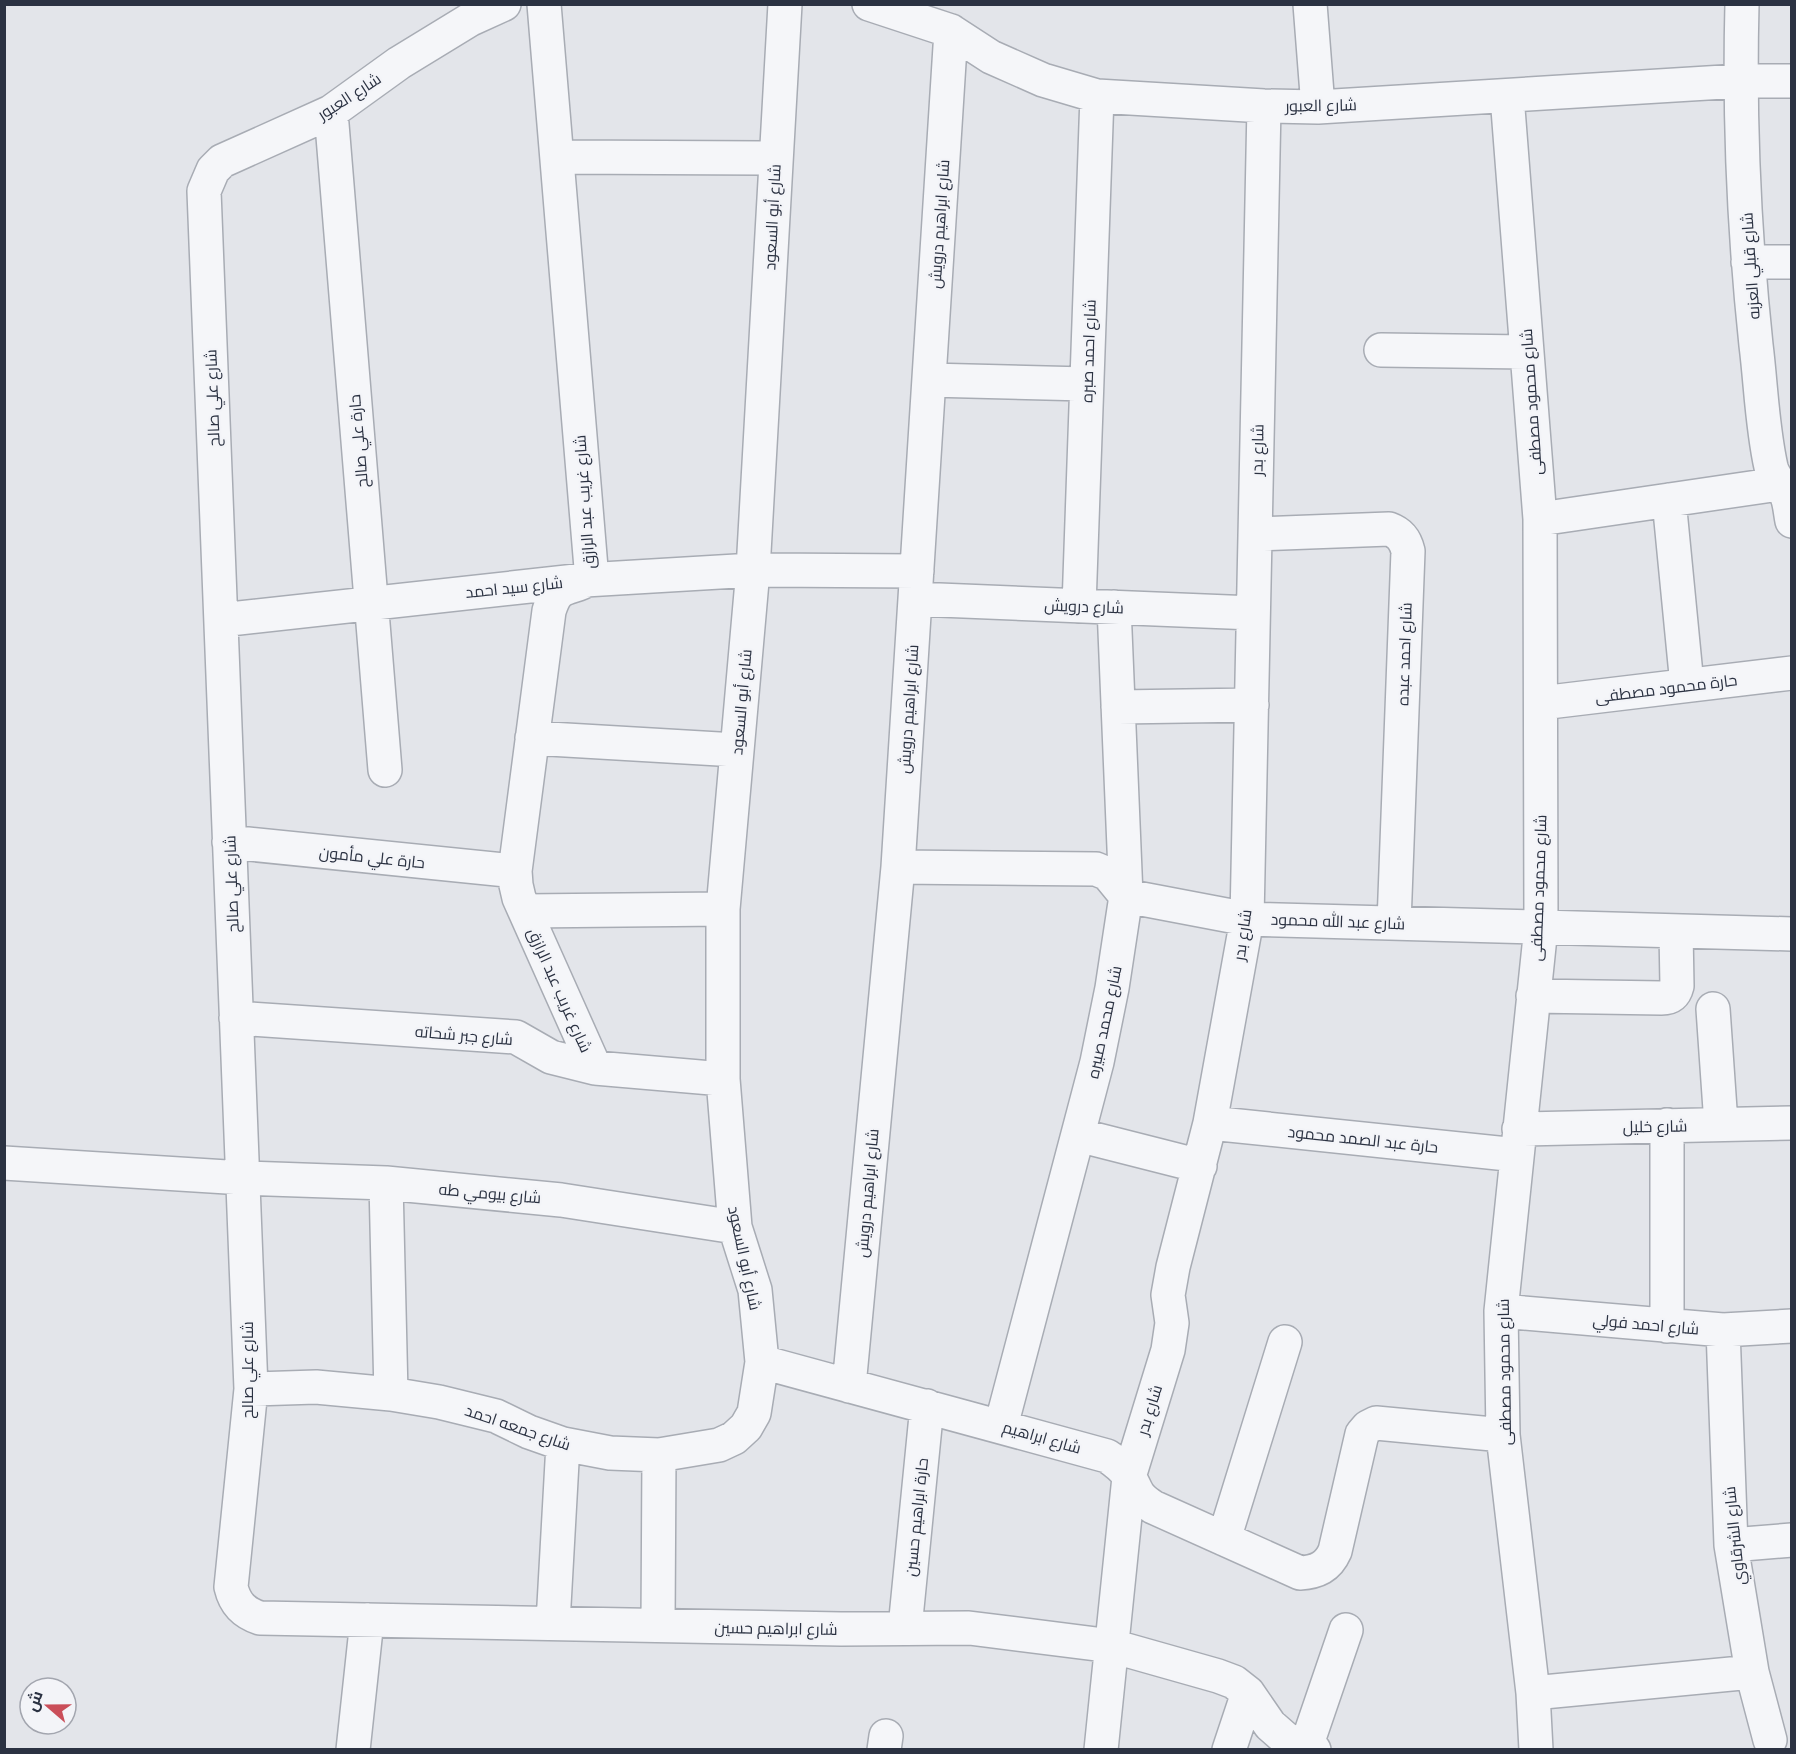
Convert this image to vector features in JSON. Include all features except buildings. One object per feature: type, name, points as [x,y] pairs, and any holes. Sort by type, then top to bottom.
[{"type":"street","name":"شارع العبور","points":[[204,191],[213,170],[222,161],[331,112],[399,63],[471,19],[504,4]]},
{"type":"street","name":"شارع غريب عبد الرازق","points":[[544,4],[591,568],[588,578],[581,584],[559,592],[549,611],[515,871],[519,898],[595,1068]]},
{"type":"street","name":"شارع أبو السعود","points":[[757,1397],[762,1362],[755,1290],[735,1227],[723,1080],[723,909],[753,570],[785,4]]},
{"type":"street","name":"شارع العبور","points":[[869,4],[951,31],[991,57],[1043,80],[1096,96],[1318,107],[1740,81],[1791,81]]},
{"type":"street","points":[[1310,4],[1318,107]]},
{"type":"street","name":"شارع قبلي العزبه","points":[[1742,4],[1740,81],[1748,262],[1778,416],[1771,468],[1786,497]]},
{"type":"street","name":"شارع ابراهيم درويش","points":[[849,1386],[898,867],[951,31]]},
{"type":"street","name":"شارع احمد صبره","points":[[1079,606],[1096,96]]},
{"type":"street","name":"شارع محمود مصطفى","points":[[1507,96],[1540,519],[1541,927],[1501,1311],[1503,1435],[1533,1693],[1536,1749]]},
{"type":"street","name":"شارع بدر","points":[[1101,1749],[1129,1477],[1168,1350],[1172,1323],[1168,1295],[1210,1123],[1246,919],[1264,106]]},
{"type":"street","name":"حارة علي صالح","points":[[331,112],[385,770]]},
{"type":"street","points":[[557,157],[776,158]]},
{"type":"street","name":"شارع علي صالح","points":[[204,191],[251,1389],[232,1576]]},
{"type":"street","points":[[1748,262],[1791,262]]},
{"type":"street","points":[[1381,350],[1527,352]]},
{"type":"street","points":[[929,380],[1086,384]]},
{"type":"street","points":[[1540,519],[1669,500],[1786,497]]},
{"type":"street","points":[[1669,500],[1687,685]]},
{"type":"street","name":"شارع احمد عبده","points":[[1255,534],[1389,529],[1396,532],[1406,543],[1408,551],[1394,923]]},
{"type":"street","name":"شارع سيد احمد","points":[[221,620],[585,580],[753,570],[916,585]]},
{"type":"street","name":"شارع درويش","points":[[916,585],[1079,606],[1253,613]]},
{"type":"street","name":"شارع محمد صبيره","points":[[1001,1426],[1097,1062],[1113,988],[1126,896],[1114,607]]},
{"type":"street","name":"حارة محمود مصطفى","points":[[1541,703],[1791,673]]},
{"type":"street","points":[[1118,707],[1251,705]]},
{"type":"street","points":[[532,738],[736,750]]},
{"type":"street","name":"حارة علي مأمون","points":[[229,843],[515,871]]},
{"type":"street","points":[[898,867],[1096,869],[1108,874],[1126,896]]},
{"type":"street","name":"شارع عبد الله محمود","points":[[1126,896],[1246,919],[1791,934]]},
{"type":"street","points":[[525,911],[723,909]]},
{"type":"street","points":[[1533,996],[1671,997],[1677,986],[1676,931]]},
{"type":"street","points":[[1713,1009],[1721,1124]]},
{"type":"street","name":"شارع جبر شحاته","points":[[236,1018],[516,1037],[551,1057],[595,1068],[723,1080]]},
{"type":"street","name":"شارع خليل","points":[[1518,1142],[1667,1125],[1791,1122]]},
{"type":"street","name":"حارة عبد الصمد محمود","points":[[1210,1123],[1518,1142]]},
{"type":"street","points":[[1667,1125],[1667,1326]]},
{"type":"street","points":[[1078,1135],[1200,1166]]},
{"type":"street","name":"شارع بيومي طه","points":[[4,1163],[243,1178],[386,1183],[561,1200],[735,1227]]},
{"type":"street","points":[[386,1183],[391,1394]]},
{"type":"street","name":"شارع احمد فولي","points":[[1501,1311],[1723,1330],[1791,1326]]},
{"type":"street","name":"شارع الشرقاوي","points":[[1723,1330],[1731,1545],[1752,1672],[1780,1734]]},
{"type":"street","points":[[1224,1539],[1285,1342]]},
{"type":"street","name":"شارع ابراهيم","points":[[762,1362],[1107,1456],[1119,1465],[1142,1499],[1153,1507],[1300,1573],[1309,1573],[1326,1566],[1335,1551],[1362,1434],[1368,1427],[1376,1423],[1503,1435]]},
{"type":"street","name":"شارع جمعه احمد","points":[[251,1389],[316,1387],[391,1394],[439,1402],[496,1416],[529,1432],[563,1444],[610,1453],[659,1455],[719,1445],[734,1438],[746,1427],[754,1413],[757,1397]]},
{"type":"street","name":"حارة ابراهيم حسين","points":[[905,1628],[927,1406]]},
{"type":"street","points":[[553,1623],[563,1444]]},
{"type":"street","points":[[658,1625],[659,1455]]},
{"type":"street","points":[[1731,1545],[1791,1540]]},
{"type":"street","name":"شارع ابراهيم حسين","points":[[232,1576],[231,1587],[234,1599],[250,1615],[260,1618],[841,1629],[969,1628],[1112,1646],[1234,1682],[1248,1693],[1270,1725],[1286,1739],[1310,1748]]},
{"type":"street","points":[[353,1749],[367,1620]]},
{"type":"street","points":[[1310,1748],[1346,1630]]},
{"type":"street","points":[[1533,1693],[1752,1672]]},
{"type":"street","points":[[1229,1749],[1248,1693]]}]
